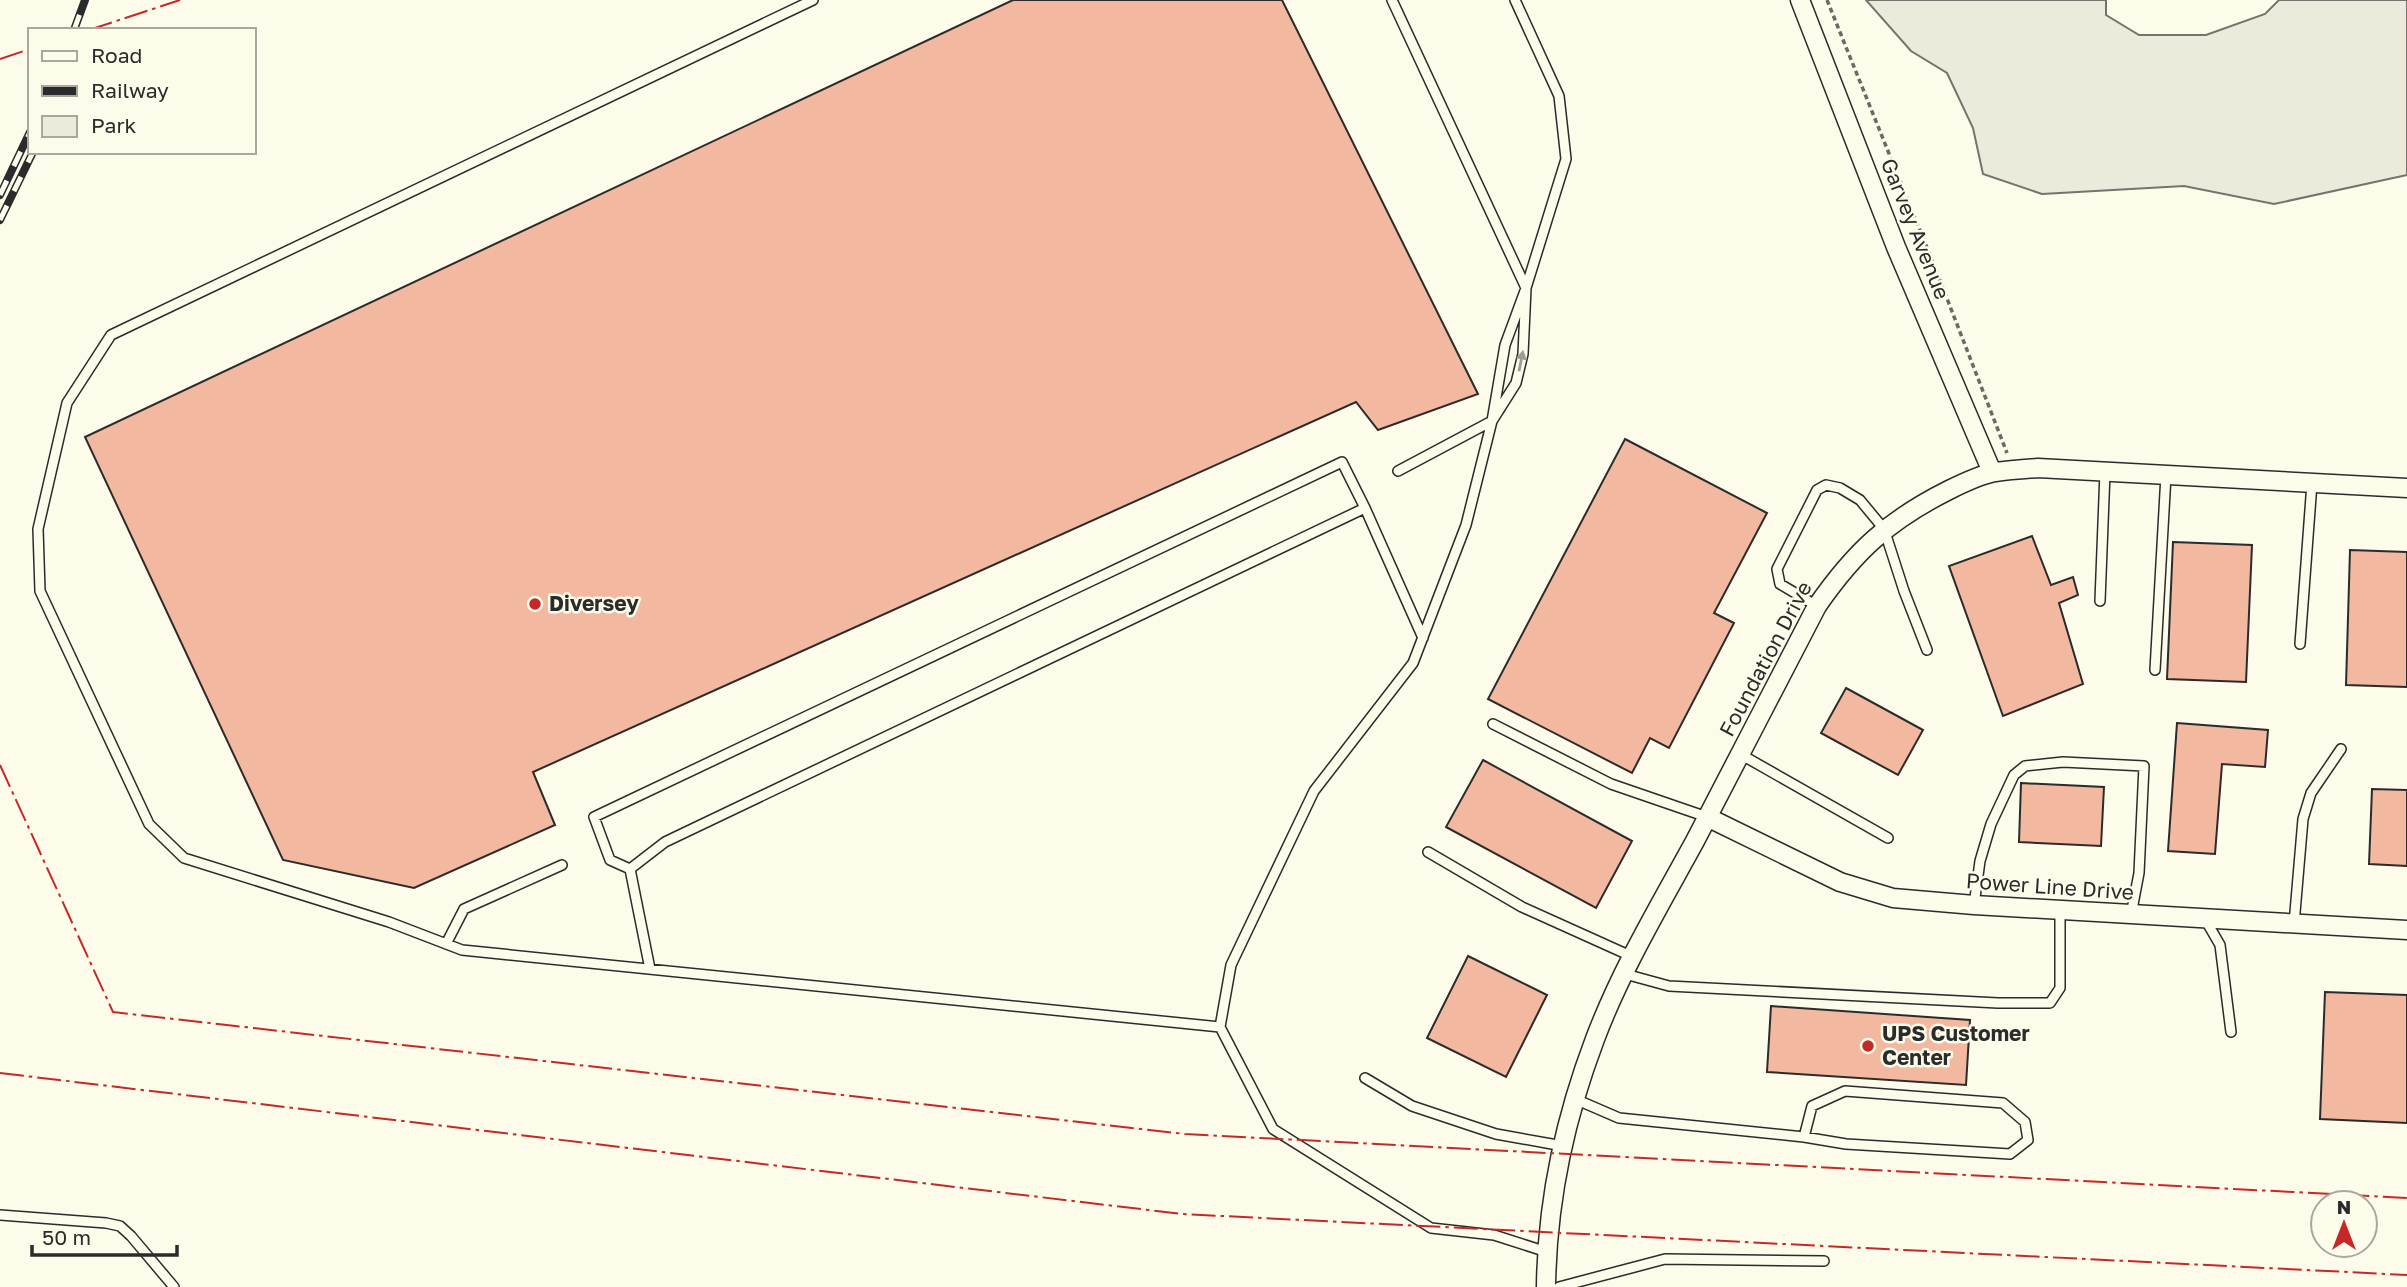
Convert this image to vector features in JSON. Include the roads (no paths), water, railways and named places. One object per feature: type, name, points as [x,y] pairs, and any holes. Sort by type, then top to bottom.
[{"type":"street","name":"Garvey Avenue","points":[[1800,0],[1896,247],[1993,472]]},
{"type":"street","name":"Foundation Drive","points":[[1546,1287],[1546,1252],[1563,1146],[1595,1037],[1629,965],[1817,606],[1837,577],[1874,536],[1917,506],[1959,485],[1993,472],[2014,470],[2038,468],[2407,488]]},
{"type":"street","name":"Power Line Drive","points":[[1707,817],[1840,882],[1893,898],[2131,915],[2407,930]]},
{"type":"lane","points":[[813,0],[111,335],[67,403],[38,529],[40,591],[149,824],[184,858],[389,922],[462,950],[1220,1027]]},
{"type":"lane","points":[[1392,0],[1526,288],[1523,354],[1516,383],[1492,421],[1398,471]]},
{"type":"lane","points":[[1515,0],[1559,96],[1566,159],[1526,288],[1504,345],[1492,421],[1466,525],[1413,663],[1314,791],[1231,964],[1220,1027],[1273,1129],[1431,1228],[1494,1235],[1546,1252]]},
{"type":"lane","points":[[631,869],[610,860],[593,817],[1342,462],[1423,638]]},
{"type":"lane","points":[[2100,601],[2105,472]]},
{"type":"lane","points":[[2155,670],[2166,475]]},
{"type":"lane","points":[[2300,643],[2312,483]]},
{"type":"lane","points":[[1817,606],[1780,584],[1777,569],[1817,490],[1826,485],[1840,488],[1860,500],[1884,529],[1903,591],[1927,650]]},
{"type":"lane","points":[[631,869],[665,842],[1365,508]]},
{"type":"lane","points":[[1493,724],[1611,784],[1707,817]]},
{"type":"lane","points":[[2294,924],[2303,819],[2311,793],[2341,750]]},
{"type":"lane","points":[[1740,754],[1888,838]]},
{"type":"lane","points":[[1974,905],[1980,861],[1991,824],[2014,775],[2025,766],[2063,762],[2144,766],[2139,873],[2131,915]]},
{"type":"lane","points":[[1428,852],[1522,907],[1669,986],[1998,1003],[2050,1003],[2060,988],[2061,980],[2060,910]]},
{"type":"lane","points":[[446,944],[464,909],[562,865]]},
{"type":"lane","points":[[631,869],[650,969]]},
{"type":"lane","points":[[2205,919],[2220,945],[2231,1032]]},
{"type":"lane","points":[[1365,1078],[1412,1106],[1496,1134],[1563,1146]]},
{"type":"lane","points":[[1575,1099],[1619,1118],[1804,1137],[1846,1144],[2010,1154],[2028,1140],[2025,1122],[2003,1103],[1845,1091],[1812,1106],[1804,1137]]},
{"type":"lane","points":[[0,1215],[120,1226],[174,1287]]},
{"type":"lane","points":[[1559,1287],[1665,1259],[1824,1261]]},
{"type":"railway","points":[[75,28],[85,0]]},
{"type":"railway","points":[[0,195],[28,136]]},
{"type":"railway","points":[[0,220],[32,154]]},
{"type":"place","name":"Diversey","points":[[535,604]]},
{"type":"place","name":"UPS Customer Center","points":[[1868,1046]]}]
